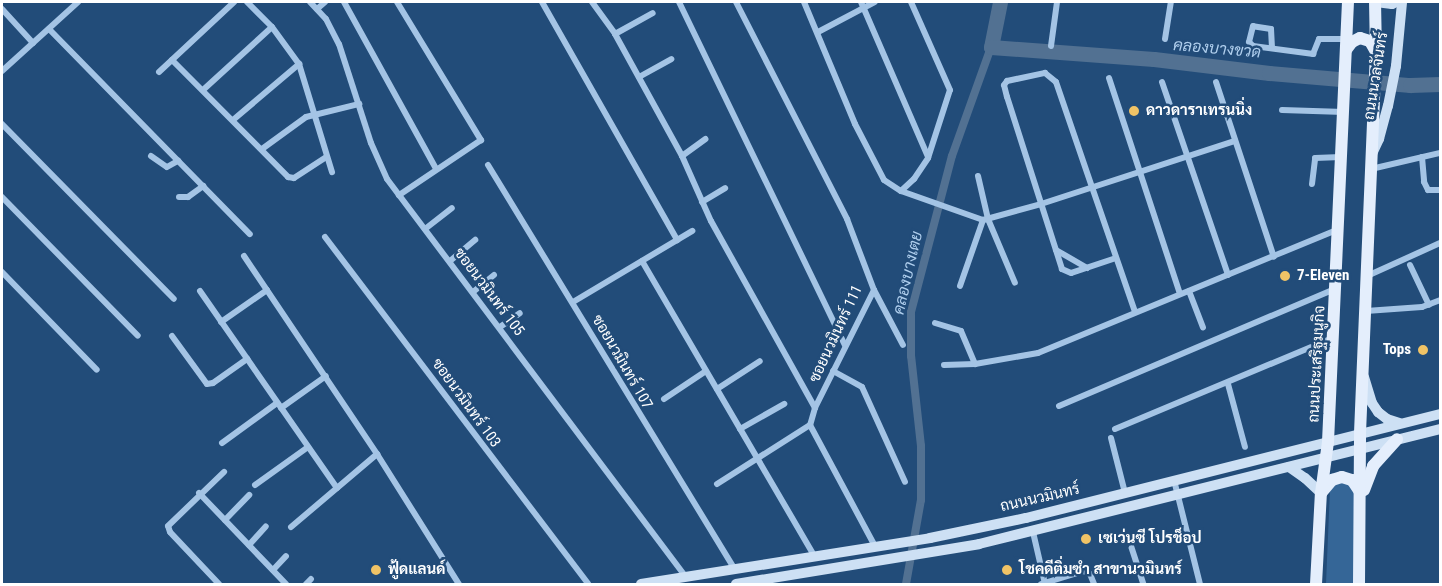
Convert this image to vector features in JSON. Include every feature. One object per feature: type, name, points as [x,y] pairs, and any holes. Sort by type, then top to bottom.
[{"type":"main road","name":"ถนนประเสริฐมนูกิจ","points":[[1316,585],[1321,493],[1328,442],[1348,2]]},
{"type":"main road","points":[[1359,585],[1360,433],[1376,53],[1376,2],[1392,4],[1396,2]]},
{"type":"main road","name":"ถนนนวลจันทร์","points":[[1372,154],[1382,131],[1396,66],[1402,2]]},
{"type":"main road","points":[[1346,60],[1348,45],[1360,38],[1373,44],[1376,53]]},
{"type":"main road","points":[[1364,374],[1372,402],[1378,412],[1387,420],[1402,424]]},
{"type":"main road","name":"ถนนนวมินทร์","points":[[641,585],[930,538],[1026,518],[1440,414]]},
{"type":"main road","name":"ถนนนวมินทร์","points":[[737,584],[928,554],[1033,532],[1360,447],[1440,429]]},
{"type":"main road","points":[[1361,499],[1374,466],[1397,439]]},
{"type":"main road","points":[[1289,467],[1321,493],[1332,480],[1342,477],[1352,480],[1359,488],[1361,499]]},
{"type":"street","points":[[2,71],[78,2]]},
{"type":"street","points":[[159,72],[234,2]]},
{"type":"street","points":[[247,2],[272,27],[298,63],[332,172]]},
{"type":"street","name":"ซอยนวมินทร์ 105","points":[[310,2],[339,44],[381,169],[687,577]]},
{"type":"street","points":[[317,9],[325,2]]},
{"type":"street","points":[[344,2],[436,169]]},
{"type":"street","points":[[397,2],[480,138],[476,145],[399,195]]},
{"type":"street","points":[[542,2],[677,240]]},
{"type":"street","points":[[592,2],[615,34],[639,77],[682,156],[702,202],[814,408]]},
{"type":"street","points":[[679,2],[845,345]]},
{"type":"street","name":"ซอยนวมินทร์ 111","points":[[736,2],[847,219],[874,290],[814,408],[810,425]]},
{"type":"street","points":[[804,2],[855,124],[884,180],[895,189],[969,216],[985,220],[1142,173],[1186,155],[1235,141]]},
{"type":"street","points":[[818,32],[862,4],[875,2]]},
{"type":"street","points":[[901,191],[914,180],[928,158],[950,90],[911,2]]},
{"type":"street","points":[[1051,46],[1057,2]]},
{"type":"street","points":[[1166,39],[1170,2]]},
{"type":"street","points":[[862,4],[928,158]]},
{"type":"street","points":[[2,9],[33,43]]},
{"type":"street","points":[[615,34],[653,12]]},
{"type":"street","points":[[1272,48],[1271,29],[1253,26],[1250,44],[1272,48],[1313,54],[1319,39],[1347,39]]},
{"type":"street","points":[[203,90],[272,27]]},
{"type":"street","points":[[49,29],[250,234]]},
{"type":"street","points":[[639,77],[671,59]]},
{"type":"street","points":[[172,60],[291,179],[326,157]]},
{"type":"street","points":[[232,120],[298,63]]},
{"type":"street","points":[[1116,258],[1087,268],[1066,272],[1062,269],[1005,91],[1004,85],[1014,78],[1045,73],[1054,77],[1135,312]]},
{"type":"street","points":[[1109,78],[1180,294]]},
{"type":"street","points":[[1162,82],[1228,275]]},
{"type":"street","points":[[1216,82],[1274,257]]},
{"type":"street","points":[[262,149],[313,114],[359,104]]},
{"type":"street","points":[[1282,110],[1345,107]]},
{"type":"street","points":[[2,124],[174,299]]},
{"type":"street","points":[[682,156],[705,139]]},
{"type":"street","points":[[1371,169],[1440,153]]},
{"type":"street","points":[[151,156],[167,167],[178,161]]},
{"type":"street","points":[[1312,184],[1315,158],[1342,157]]},
{"type":"street","points":[[1422,157],[1424,182],[1428,190],[1440,190]]},
{"type":"street","name":"ซอยนวมินทร์ 107","points":[[488,165],[573,302],[634,408],[736,570]]},
{"type":"street","points":[[978,176],[985,220],[1015,283]]},
{"type":"street","points":[[179,197],[188,197],[203,186]]},
{"type":"street","points":[[702,202],[725,188]]},
{"type":"street","points":[[2,197],[138,336]]},
{"type":"street","points":[[425,229],[452,208]]},
{"type":"street","points":[[960,286],[985,220]]},
{"type":"street","points":[[944,364],[975,364],[1038,353],[1338,230]]},
{"type":"street","points":[[573,302],[692,231]]},
{"type":"street","name":"ซอยนวมินทร์ 103","points":[[325,237],[588,585]]},
{"type":"street","points":[[450,261],[475,240]]},
{"type":"street","points":[[1367,276],[1440,243]]},
{"type":"street","points":[[1056,250],[1087,268]]},
{"type":"street","points":[[244,256],[377,454],[459,585]]},
{"type":"street","points":[[642,261],[814,557]]},
{"type":"street","points":[[1410,265],[1429,305]]},
{"type":"street","points":[[2,272],[97,370]]},
{"type":"street","points":[[473,292],[494,275]]},
{"type":"street","points":[[1059,406],[1335,289]]},
{"type":"street","points":[[221,322],[267,290]]},
{"type":"street","points":[[874,290],[903,345]]},
{"type":"street","points":[[200,291],[337,489]]},
{"type":"street","points":[[1189,291],[1203,327]]},
{"type":"street","points":[[1366,311],[1429,305],[1440,300]]},
{"type":"street","points":[[500,327],[520,313]]},
{"type":"street","points":[[935,323],[961,331],[975,364]]},
{"type":"street","points":[[172,336],[207,384],[213,384],[247,359]]},
{"type":"street","points":[[1115,429],[1228,384],[1333,338]]},
{"type":"street","points":[[717,389],[760,361]]},
{"type":"street","points":[[664,399],[706,371]]},
{"type":"street","points":[[833,371],[862,387],[905,482]]},
{"type":"street","points":[[222,443],[326,376]]},
{"type":"street","points":[[1228,384],[1245,447]]},
{"type":"street","points":[[740,429],[784,404]]},
{"type":"street","points":[[717,484],[810,425],[875,546]]},
{"type":"street","points":[[1111,438],[1125,493]]},
{"type":"street","points":[[255,485],[308,447]]},
{"type":"street","points":[[291,527],[377,454]]},
{"type":"street","points":[[219,585],[170,532],[168,526],[173,518],[224,472]]},
{"type":"street","points":[[1174,480],[1200,585]]},
{"type":"street","points":[[199,494],[286,585]]},
{"type":"street","points":[[225,520],[249,495]]},
{"type":"street","points":[[249,545],[266,526]]},
{"type":"street","points":[[1033,532],[1043,584],[1084,571],[1090,574],[1094,585]]},
{"type":"street","points":[[1131,546],[1143,585]]},
{"type":"street","points":[[273,570],[286,556]]},
{"type":"shaded area","points":[[1348,481],[1357,490],[1355,584],[1326,584],[1330,489],[1335,483]]},
{"type":"waterway","name":"คลองบางขวด","points":[[1000,2],[991,47],[1154,59],[1269,73],[1410,85],[1440,84]]},
{"type":"waterway","name":"คลองบางเตย","points":[[906,584],[921,500],[921,446],[911,356],[911,312],[952,156],[991,47]]},
{"type":"place","name":"ดาวดาราเทรนนิ่ง","points":[[1134,111]]},
{"type":"place","name":"7-Eleven","points":[[1285,276]]},
{"type":"place","name":"Tops","points":[[1423,350]]},
{"type":"place","name":"เซเว่นซี โปรช็อป","points":[[1086,539]]},
{"type":"place","name":"ฟู้ดแลนด์","points":[[376,570]]},
{"type":"place","name":"โชคดีติ่มซำ สาขานวมินทร์","points":[[1007,570]]}]
